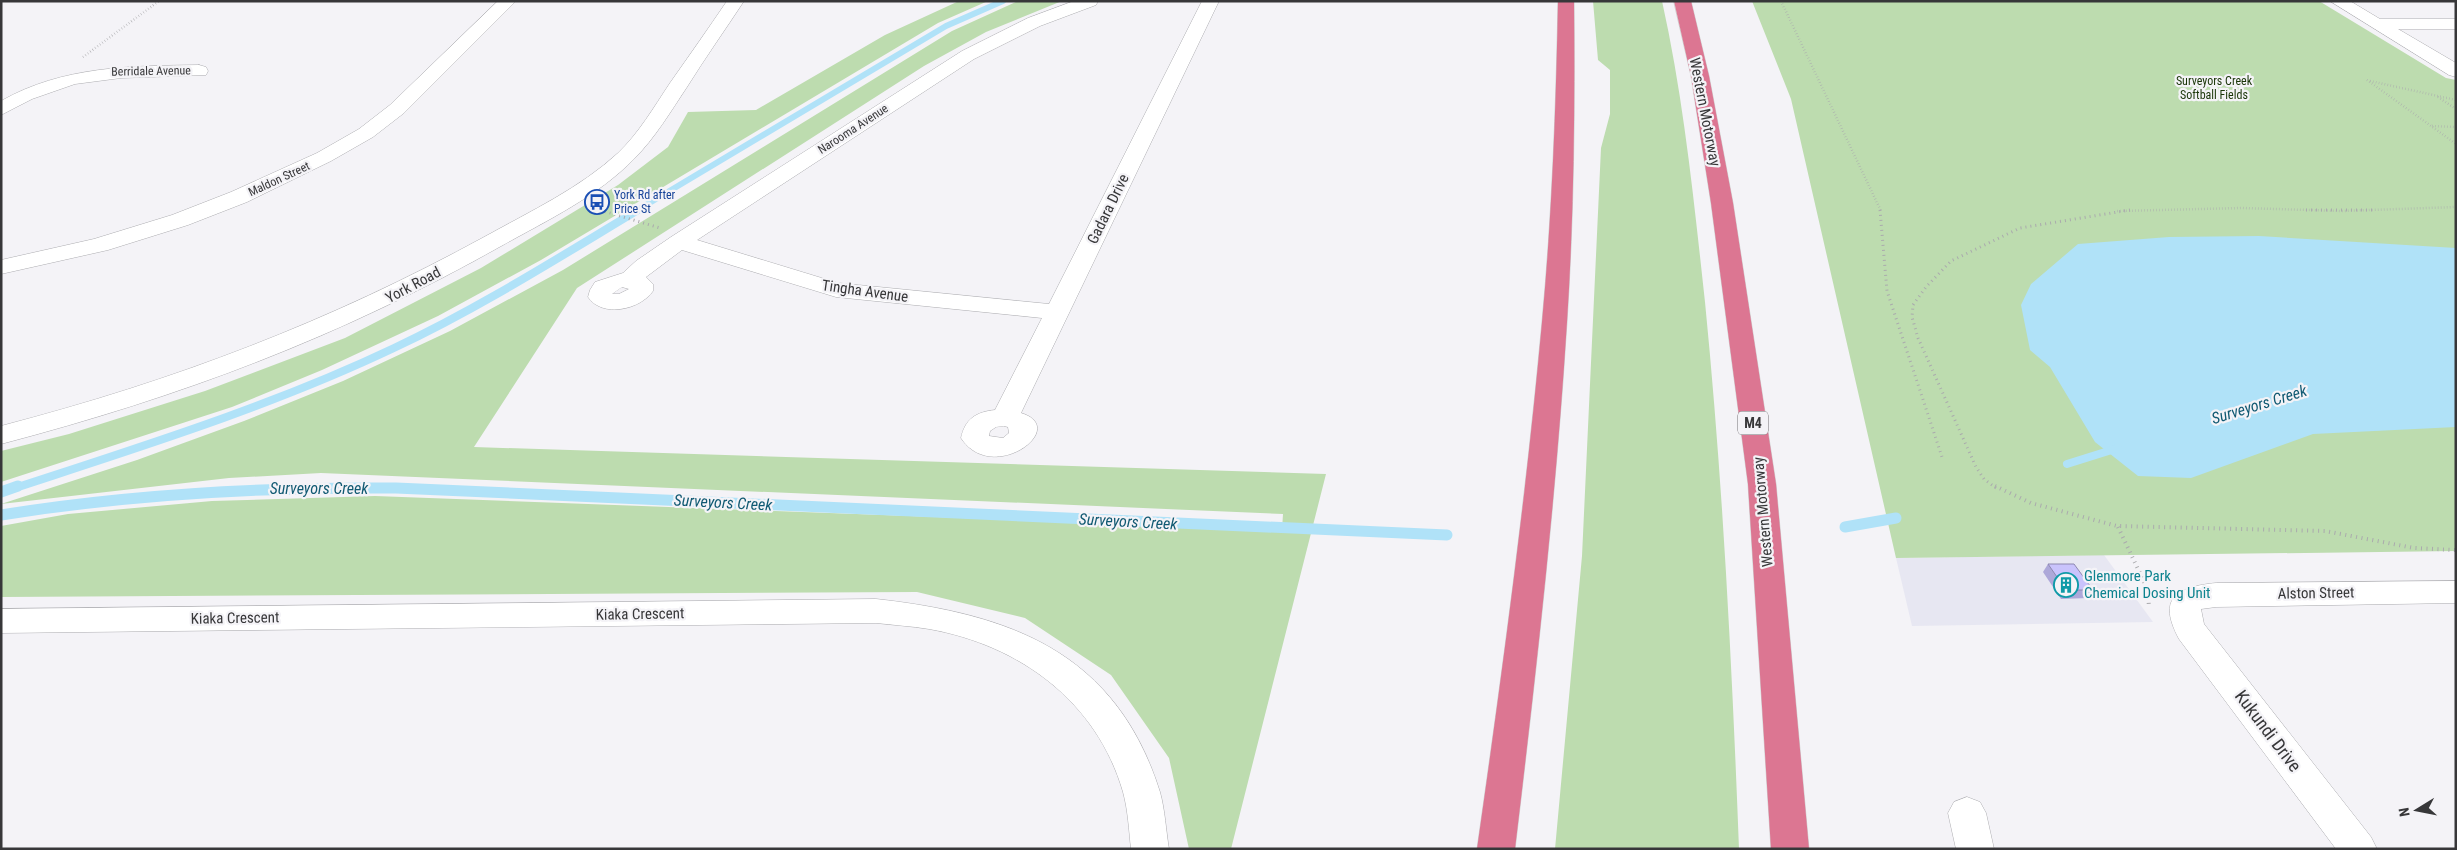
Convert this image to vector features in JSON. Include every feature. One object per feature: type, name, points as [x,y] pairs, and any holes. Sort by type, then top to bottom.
[{"type":"highway","points":[[1496,849],[1536,517],[1553,334],[1564,188],[1566,1]]},
{"type":"highway","name":"Western Motorway","points":[[1682,1],[1700,76],[1722,203],[1762,484],[1790,849]]},
{"type":"street","name":"Maldon Street","points":[[1,267],[100,245],[180,220],[239,197],[324,157],[366,133],[397,110],[508,1]]},
{"type":"street","name":"York Road","points":[[1,436],[145,395],[284,345],[412,286],[566,199],[607,172],[633,148],[736,1]]},
{"type":"street","name":"Narooma Avenue","points":[[630,280],[644,266],[679,242],[968,55],[1034,22],[1090,1]]},
{"type":"street","name":"Gadara Drive","points":[[1005,417],[1211,1]]},
{"type":"street","points":[[2338,1],[2456,71]]},
{"type":"street","points":[[2377,24],[2456,24]]},
{"type":"street","name":"Berridale Avenue","points":[[65,65],[103,72]]},
{"type":"street","name":"Berridale Avenue","points":[[1,109],[19,98],[64,80],[103,72],[199,71]]},
{"type":"street","points":[[19,98],[28,86],[27,75]]},
{"type":"street","name":"Tingha Avenue","points":[[679,242],[836,290],[1057,312]]},
{"type":"street","name":"Alston Street","points":[[2184,610],[2189,600],[2216,594],[2456,592]]},
{"type":"street","name":"Kukundi Drive","points":[[2184,610],[2191,630],[2358,849]]},
{"type":"street","name":"Kiaka Crescent","points":[[1,621],[866,611],[897,612],[941,618],[991,632],[1030,650],[1064,674],[1097,704],[1122,741],[1139,782],[1148,823],[1150,849]]},
{"type":"street","points":[[1968,813],[1975,849]]},
{"type":"path","points":[[65,65],[159,1]]},
{"type":"path","points":[[1781,1],[1882,214],[1887,291],[1943,460]]},
{"type":"path","points":[[2456,100],[2367,80],[2456,144]]},
{"type":"path","points":[[2435,95],[2456,109]]},
{"type":"path","points":[[2432,126],[2456,127]]},
{"type":"path","points":[[2456,207],[2342,211],[2242,208],[2124,210],[2020,228],[1951,261],[1926,287],[1913,305],[1912,317],[1918,338],[1976,467],[1987,482],[2008,494],[2084,518],[2118,526],[2326,531],[2414,548],[2456,550]]},
{"type":"path","points":[[608,213],[646,223]]},
{"type":"path","points":[[2118,526],[2147,588],[2149,606]]},
{"type":"shaded area","points":[[2104,555],[2153,622],[1912,626],[1896,558]]},
{"type":"green space","points":[[959,1],[988,1],[938,23],[541,260],[438,316],[322,370],[232,407],[1,482],[1,451],[69,434],[205,391],[345,338],[481,268],[618,185],[668,147],[688,112],[756,110],[885,35]]},
{"type":"green space","points":[[1018,1],[1062,1],[986,32],[924,66],[577,288],[474,447],[1326,474],[1231,849],[1189,849],[1169,758],[1111,675],[1025,618],[917,592],[1,597],[1,526],[68,514],[212,501],[375,496],[1282,530],[1283,514],[321,473],[229,478],[1,504],[137,460],[244,421],[343,381],[450,331],[563,270],[952,31]]},
{"type":"green space","points":[[1593,1],[1662,1],[1670,38],[1688,151],[1697,227],[1717,439],[1730,643],[1739,849],[1555,849],[1582,556],[1601,148],[1610,114],[1610,70],[1598,60]]},
{"type":"green space","name":"Surveyors Creek Softball Fields","points":[[1752,1],[2319,1],[2446,78],[2456,80],[2456,551],[1896,558],[1791,99]]},
{"type":"water","points":[[2259,236],[2456,248],[2456,427],[2313,434],[2191,478],[2138,476],[2095,442],[2050,367],[2030,350],[2021,305],[2031,284],[2078,244],[2169,237]]},
{"type":"building","points":[[2048,564],[2074,564],[2093,590],[2066,590]]},
{"type":"waterway","points":[[636,211],[946,26],[1003,1]]},
{"type":"waterway","points":[[15,488],[207,424],[348,369],[426,333],[518,282],[638,210]]},
{"type":"waterway","name":"Surveyors Creek","points":[[2067,464],[2118,448]]},
{"type":"waterway","points":[[1,492],[18,486]]},
{"type":"waterway","name":"Surveyors Creek","points":[[1,515],[99,502],[198,493],[396,488],[1447,535]]},
{"type":"waterway","name":"Surveyors Creek","points":[[1845,527],[1896,518]]},
{"type":"place","name":"York Rd after Price St","points":[[597,202]]},
{"type":"place","name":"Glenmore Park Chemical Dosing Unit","points":[[2066,585]]}]
